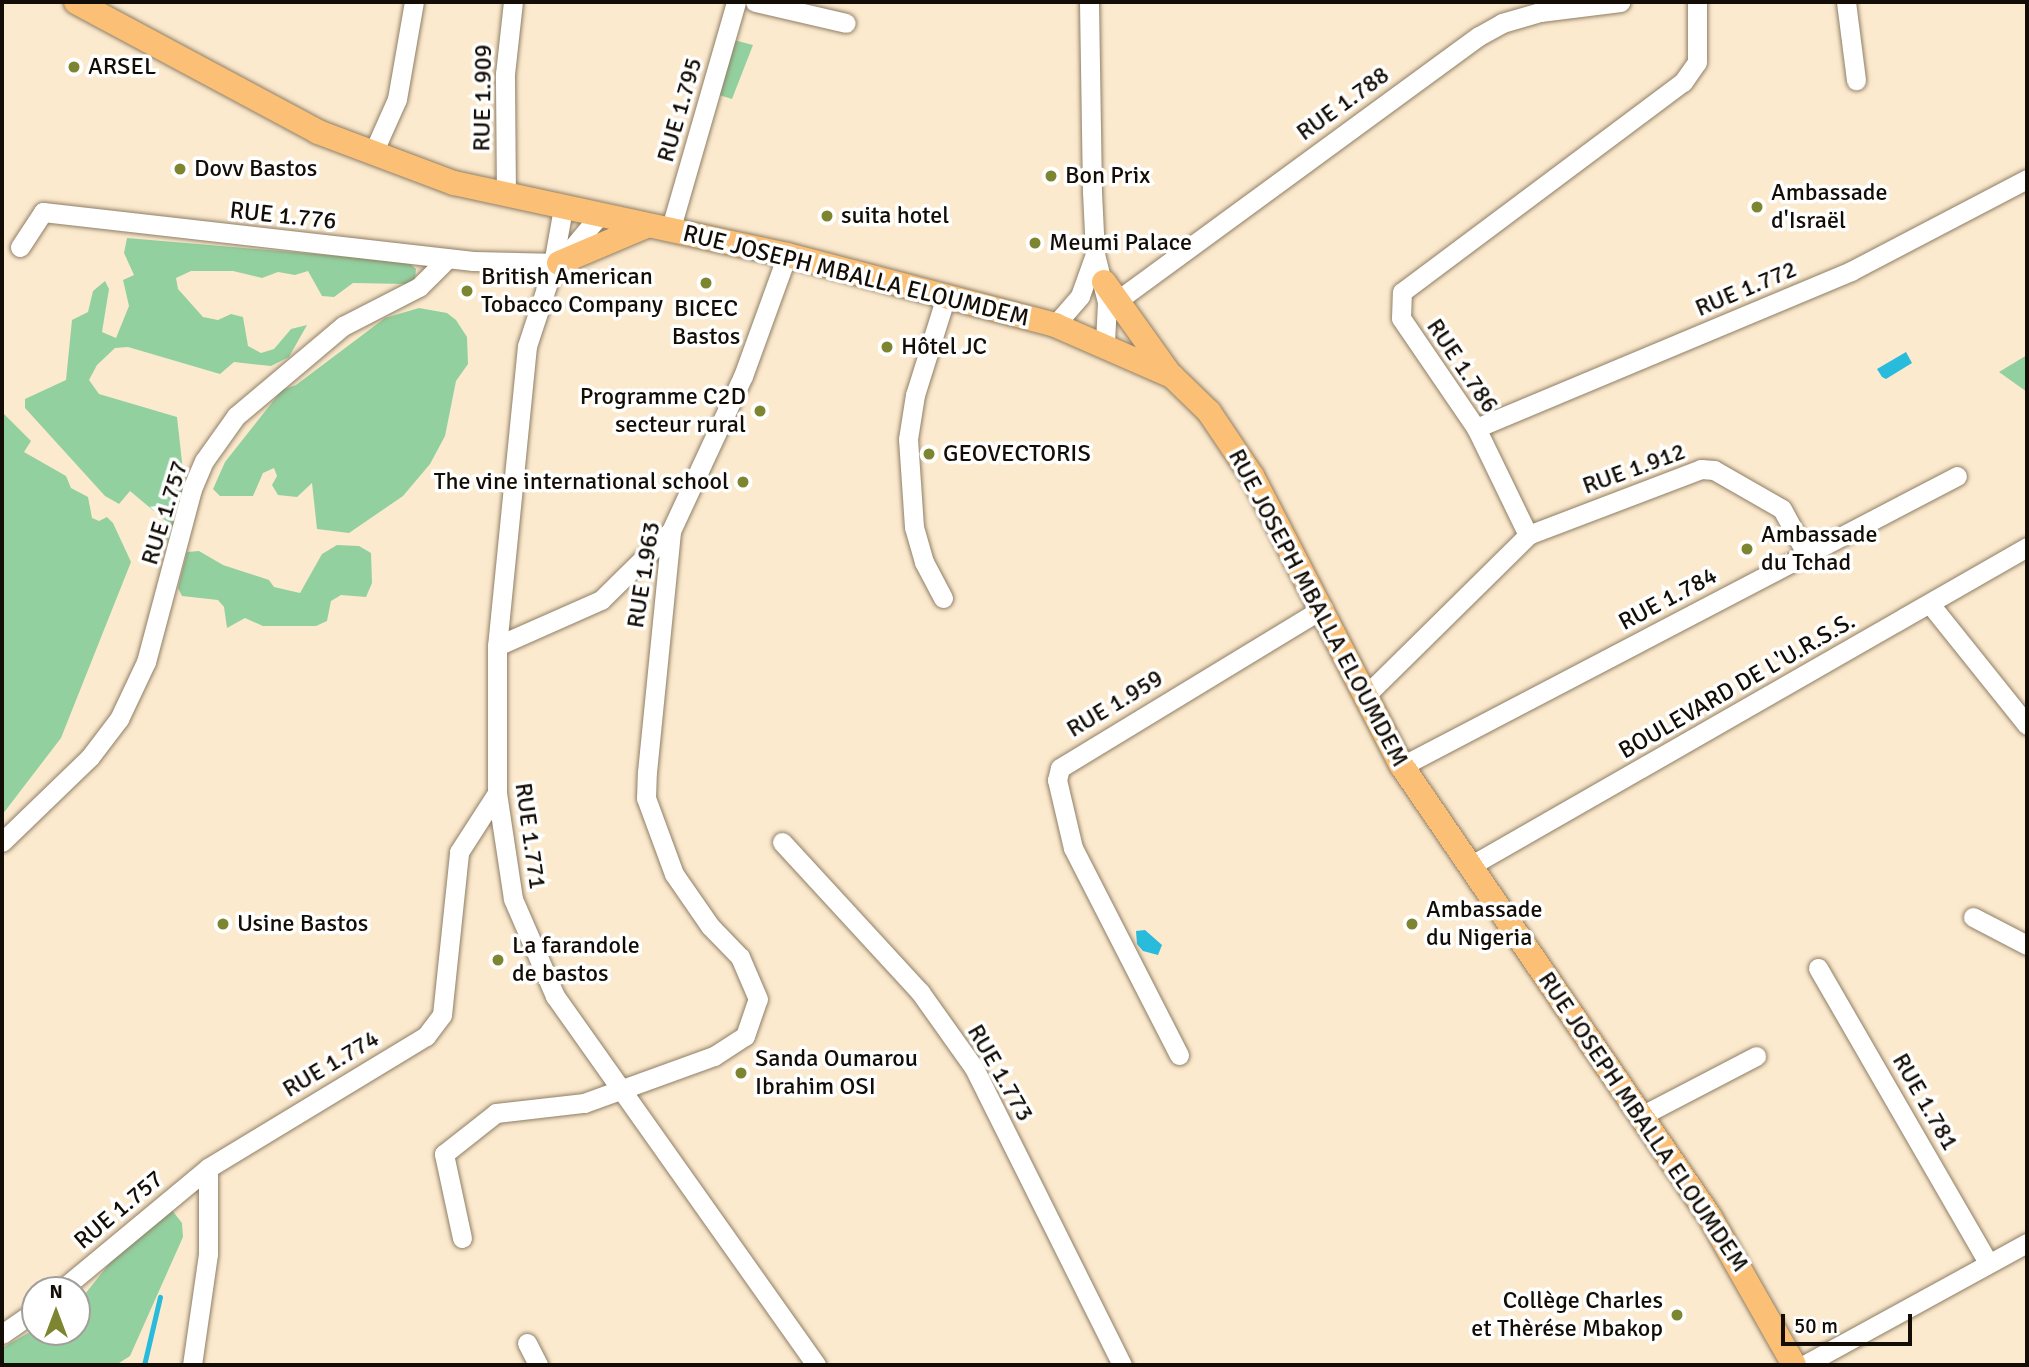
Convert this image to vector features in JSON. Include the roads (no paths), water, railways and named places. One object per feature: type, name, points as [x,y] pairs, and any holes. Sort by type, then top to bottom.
[{"type":"main road","name":"RUE JOSEPH MBALLA ELOUMDEM","points":[[76,2],[194,69],[318,132],[373,153],[506,196],[787,255],[1055,325],[1105,343],[1172,376],[1209,412],[1252,476],[1323,608],[1364,698],[1402,766],[1639,1117],[1710,1217],[1794,1365]]},
{"type":"main road","points":[[555,265],[658,229]]},
{"type":"main road","points":[[1111,291],[1172,376]]},
{"type":"street","points":[[373,153],[397,99],[414,2]]},
{"type":"street","name":"RUE 1.909","points":[[506,196],[505,75],[513,2]]},
{"type":"street","name":"RUE 1.795","points":[[658,229],[736,2]]},
{"type":"street","points":[[755,2],[846,23]]},
{"type":"street","points":[[1055,325],[1080,296],[1095,254],[1089,2]]},
{"type":"street","name":"RUE 1.788","points":[[1111,291],[1479,36],[1502,23],[1540,12],[1620,2]]},
{"type":"street","name":"RUE 1.786","points":[[1528,535],[1476,428],[1401,318],[1402,292],[1683,82],[1697,62],[1697,2]]},
{"type":"street","points":[[1846,2],[1856,80]]},
{"type":"street","name":"RUE 1.772","points":[[1476,428],[1850,271],[2027,179]]},
{"type":"street","name":"RUE 1.771","points":[[563,208],[555,265],[527,346],[498,646],[497,793],[513,900],[555,996],[816,1365]]},
{"type":"street","name":"RUE 1.776","points":[[20,247],[43,212],[447,259],[555,265]]},
{"type":"street","name":"RUE 1.771","points":[[555,265],[598,217]]},
{"type":"street","points":[[1095,254],[1111,291],[1105,343]]},
{"type":"street","name":"RUE 1.963","points":[[624,1093],[714,1056],[745,1036],[758,999],[740,957],[710,926],[674,874],[646,798],[653,682],[671,531],[743,376],[787,255]]},
{"type":"street","name":"RUE 1.757","points":[[2,842],[90,757],[119,719],[146,662],[192,489],[204,461],[236,416],[343,326],[419,287],[447,259]]},
{"type":"street","points":[[943,598],[924,562],[914,527],[908,439],[915,395],[946,296]]},
{"type":"street","name":"RUE 1.912","points":[[1528,535],[1701,470],[1714,470],[1782,509],[1807,555]]},
{"type":"street","name":"RUE 1.784","points":[[1402,766],[1957,476]]},
{"type":"street","points":[[498,646],[601,600],[671,531]]},
{"type":"street","points":[[1364,698],[1528,535]]},
{"type":"street","name":"BOULEVARD DE L'U.R.S.S.","points":[[1470,866],[2027,547]]},
{"type":"street","points":[[1930,604],[2027,725]]},
{"type":"street","name":"RUE 1.959","points":[[1179,1055],[1073,848],[1057,780],[1060,768],[1323,608]]},
{"type":"street","name":"RUE 1.774","points":[[208,1168],[426,1036],[442,1015],[459,852],[497,793]]},
{"type":"street","name":"RUE 1.773","points":[[782,842],[920,992],[974,1068],[1122,1365]]},
{"type":"street","points":[[1973,917],[2027,945]]},
{"type":"street","name":"RUE 1.781","points":[[1818,968],[1989,1262]]},
{"type":"street","points":[[1639,1117],[1756,1056]]},
{"type":"street","points":[[462,1238],[444,1154],[496,1113],[584,1104],[624,1093]]},
{"type":"street","points":[[192,1365],[208,1254],[208,1168]]},
{"type":"street","name":"RUE 1.757","points":[[78,1276],[208,1168]]},
{"type":"street","points":[[1804,1365],[1989,1262],[2027,1244]]},
{"type":"street","points":[[2,1334],[21,1321]]},
{"type":"street","points":[[527,1343],[538,1365]]},
{"type":"water","points":[[1906,352],[1912,363],[1886,379],[1882,377],[1877,369]]},
{"type":"water","points":[[1145,930],[1162,945],[1158,955],[1143,951],[1137,944],[1136,931]]},
{"type":"waterway","points":[[144,1365],[160,1297]]},
{"type":"place","name":"ARSEL","points":[[74,67]]},
{"type":"place","name":"Dovv Bastos","points":[[180,169]]},
{"type":"place","name":"Bon Prix","points":[[1051,176]]},
{"type":"place","name":"Ambassade d'Israël","points":[[1757,207]]},
{"type":"place","name":"suita hotel","points":[[827,216]]},
{"type":"place","name":"Meumi Palace","points":[[1035,243]]},
{"type":"place","name":"BICEC Bastos","points":[[706,283]]},
{"type":"place","name":"British American Tobacco Company","points":[[467,291]]},
{"type":"place","name":"Hôtel JC","points":[[887,347]]},
{"type":"place","name":"Programme C2D secteur rural","points":[[760,411]]},
{"type":"place","name":"GEOVECTORIS","points":[[929,454]]},
{"type":"place","name":"The vine international school","points":[[743,482]]},
{"type":"place","name":"Ambassade du Tchad","points":[[1747,549]]},
{"type":"place","name":"Usine Bastos","points":[[223,924]]},
{"type":"place","name":"Ambassade du Nigeria","points":[[1412,924]]},
{"type":"place","name":"La farandole de bastos","points":[[498,960]]},
{"type":"place","name":"Sanda Oumarou Ibrahim OSI","points":[[741,1073]]},
{"type":"place","name":"Collège Charles et Thèrése Mbakop","points":[[1677,1315]]}]
